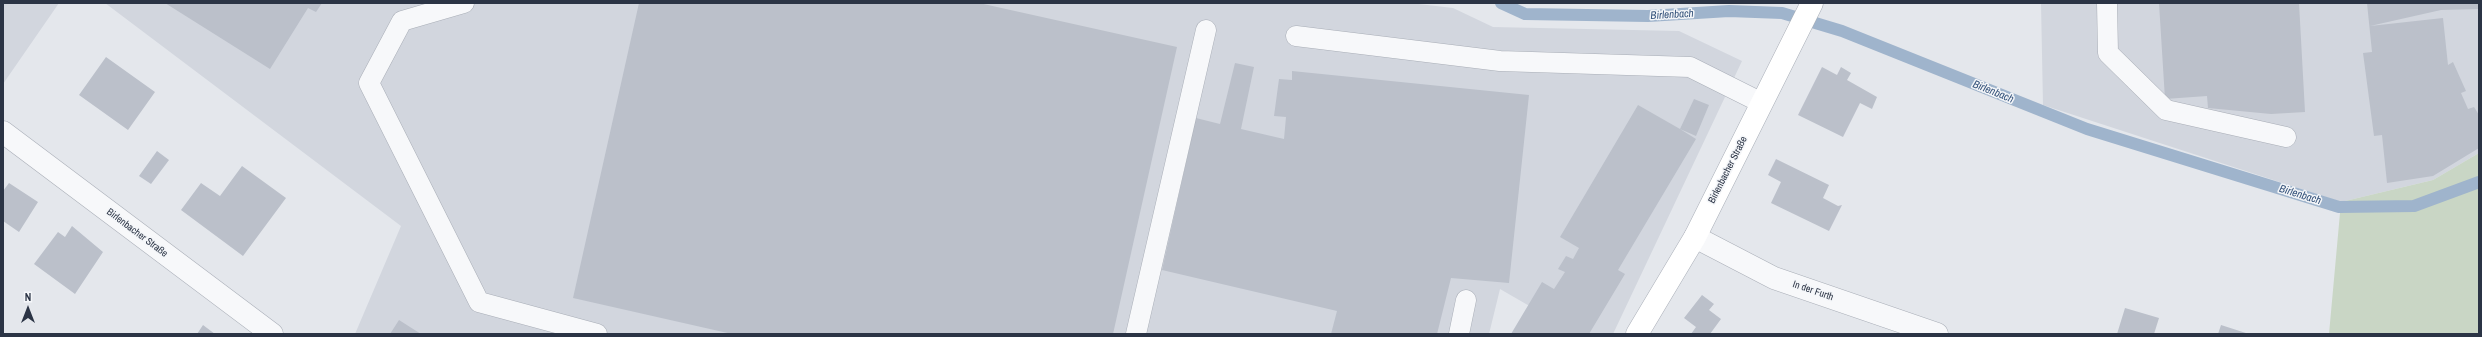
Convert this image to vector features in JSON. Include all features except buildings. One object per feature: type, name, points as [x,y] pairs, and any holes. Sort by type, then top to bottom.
[{"type":"street","name":"Birlenbacher Straße","points":[[1637,334],[1695,237],[1812,3]]},
{"type":"street","name":"Birlenbacher Straße","points":[[3,132],[272,334]]},
{"type":"street","name":"In der Furth","points":[[1695,237],[1774,278],[1937,334]]},
{"type":"lane","points":[[464,3],[402,22],[369,83],[479,302],[590,333]]},
{"type":"lane","points":[[2107,3],[2108,53],[2166,110],[2286,137]]},
{"type":"lane","points":[[1136,334],[1206,30]]},
{"type":"lane","points":[[1296,36],[1500,61],[1690,67],[1762,103]]},
{"type":"lane","points":[[1459,334],[1466,300]]},
{"type":"shaded area","points":[[3,3],[59,3],[3,84]]},
{"type":"shaded area","points":[[105,3],[1410,3],[1453,8],[1493,27],[1679,31],[1742,61],[1613,334],[1578,334],[1500,289],[1489,334],[355,334],[401,226]]},
{"type":"shaded area","points":[[2041,3],[2479,3],[2479,153],[2433,180],[2341,202],[2043,105]]},
{"type":"green space","points":[[2479,153],[2479,334],[2329,334],[2341,202],[2433,180]]},
{"type":"waterway","name":"Birlenbach","points":[[1501,3],[1525,14],[1648,16],[1729,11],[1782,13],[1842,31],[2087,129],[2339,207],[2414,206],[2479,182]]}]
